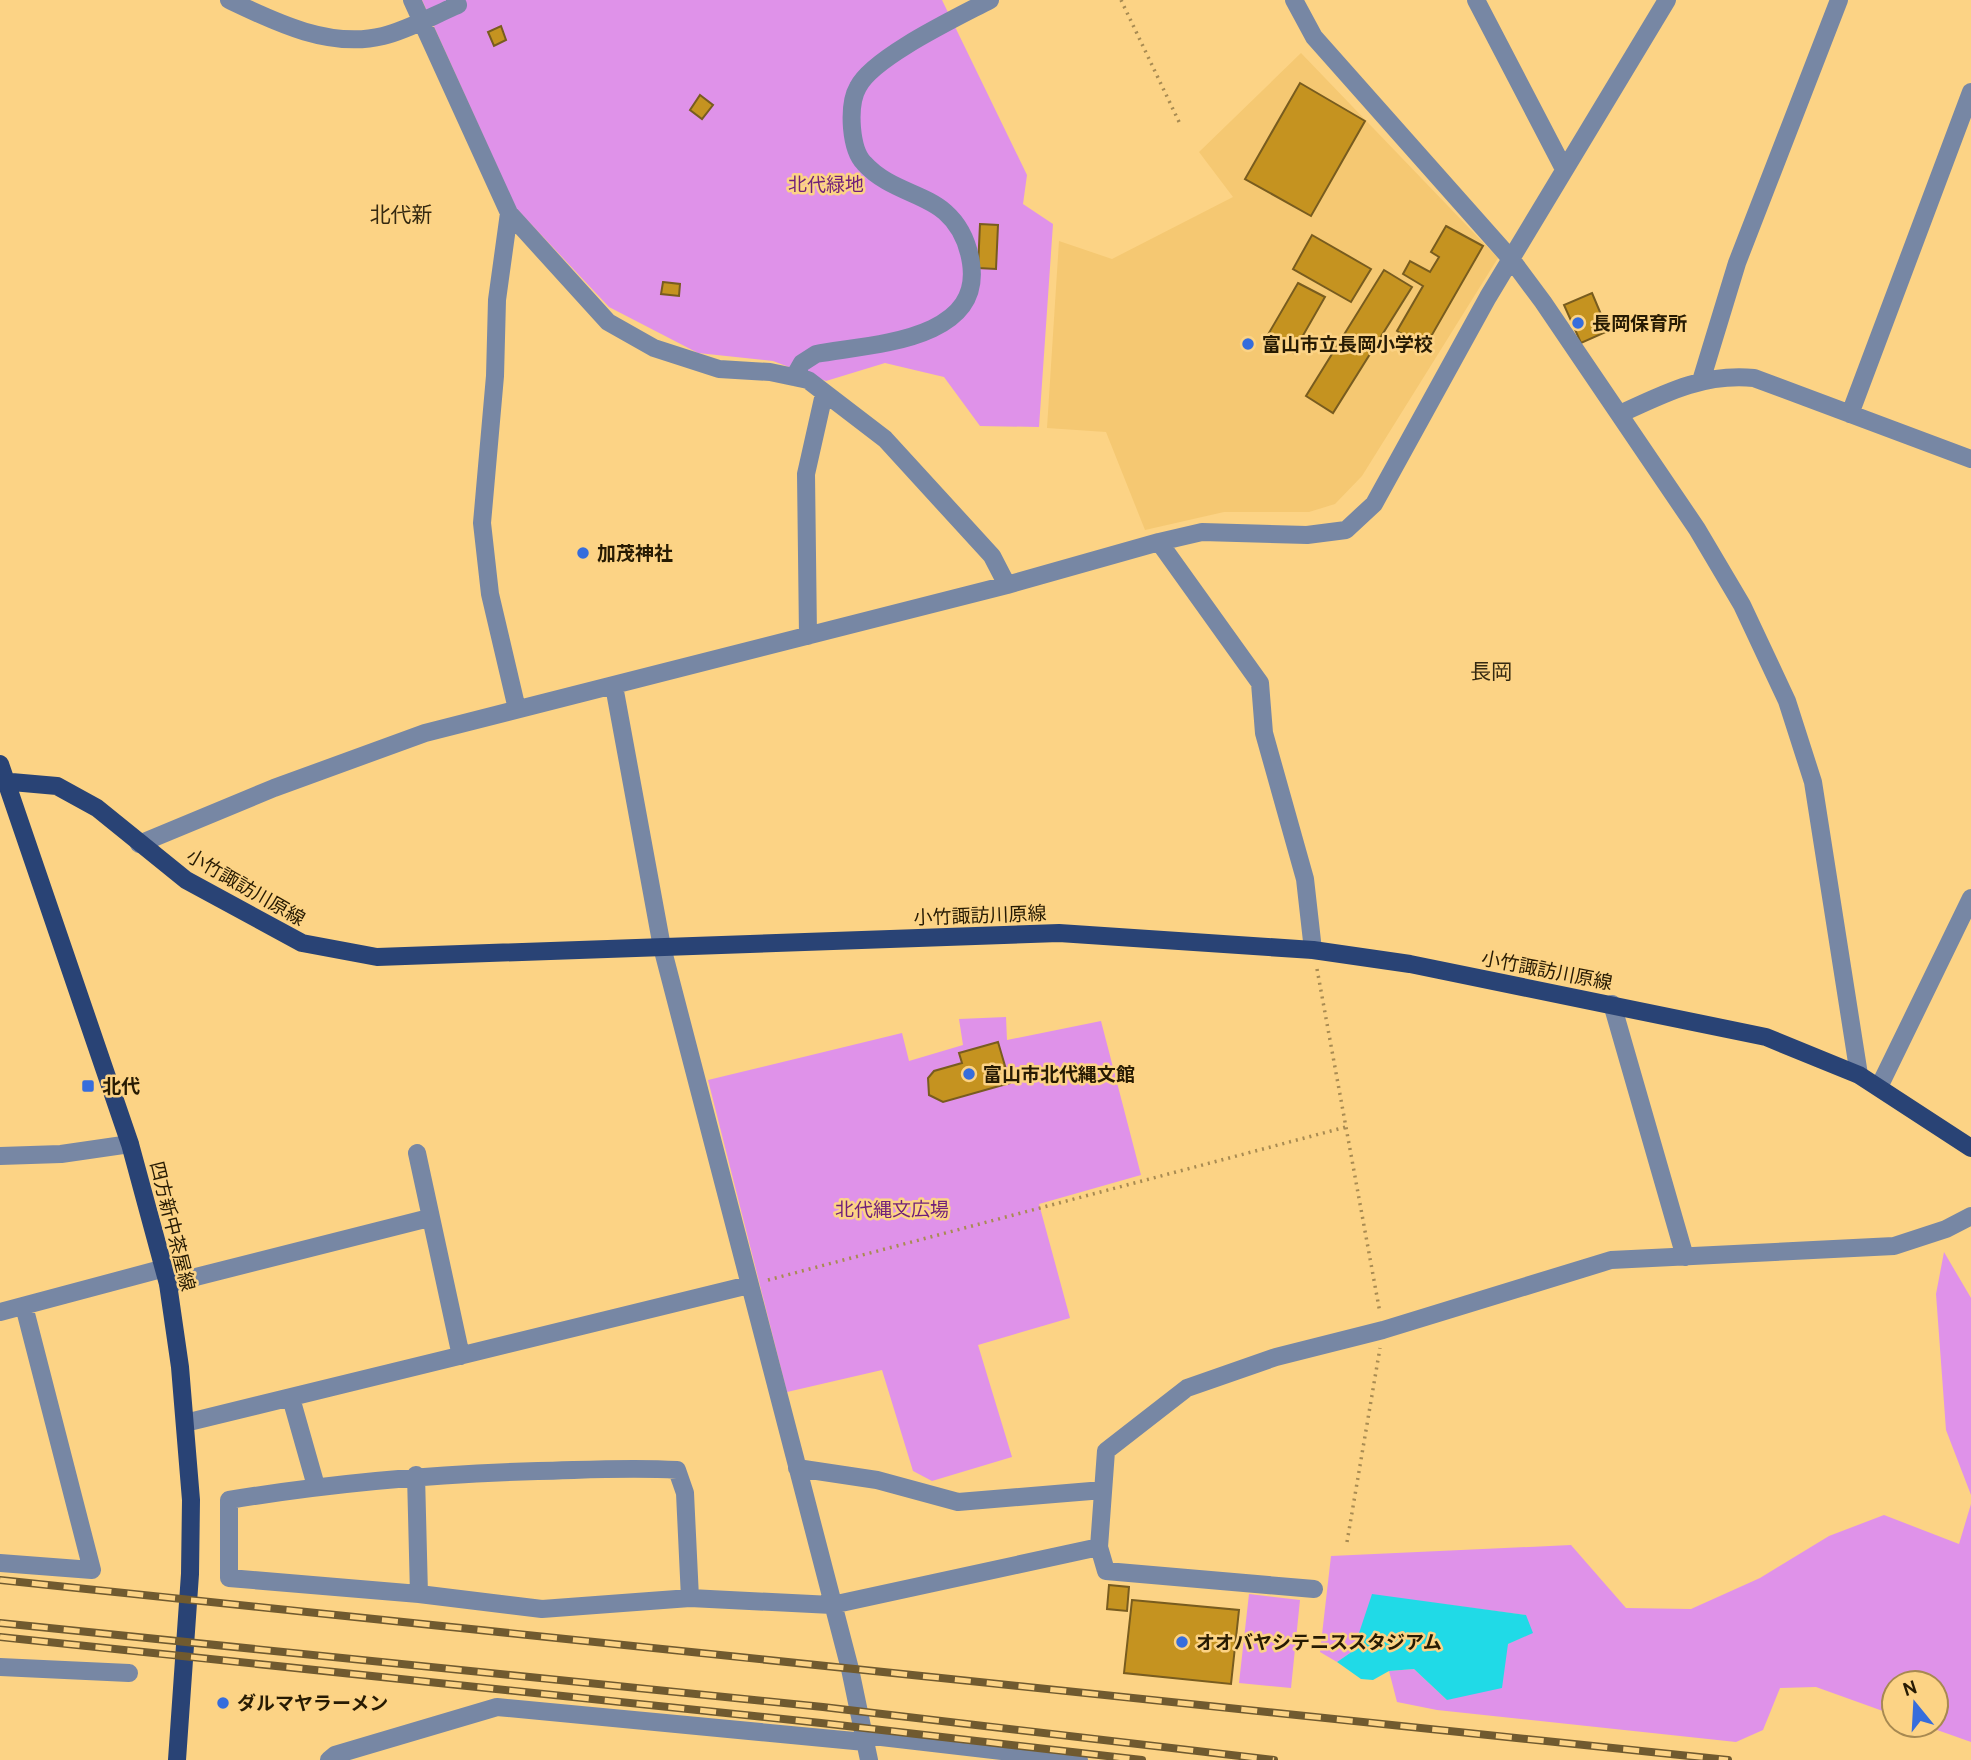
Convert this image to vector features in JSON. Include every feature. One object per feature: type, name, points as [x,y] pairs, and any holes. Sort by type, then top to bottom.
[{"type":"main road","name":"四方新中茶屋線","points":[[0,764],[3,781],[130,1144],[167,1276],[185,1423],[191,1500],[190,1574],[177,1760]]},
{"type":"main road","name":"小竹諏訪川原線","points":[[3,781],[57,786],[97,808],[186,880],[302,943],[377,957],[1059,933],[1313,950],[1410,964],[1766,1037],[1858,1075],[1971,1148]]},
{"type":"street","points":[[229,0],[289,29],[344,37],[382,37],[457,5],[455,0]]},
{"type":"street","points":[[412,0],[509,213],[608,322],[654,348],[719,369],[808,380],[885,439],[992,556],[1007,585]]},
{"type":"street","points":[[794,377],[802,363],[816,354],[933,331],[966,300],[973,275],[968,247],[958,225],[943,210],[880,178],[861,161],[853,138],[850,114],[858,87],[877,65],[990,0]]},
{"type":"street","points":[[1294,0],[1314,37],[1511,259],[1698,528],[1736,594],[1787,701],[1813,782],[1858,1075]]},
{"type":"street","points":[[1476,0],[1564,169]]},
{"type":"street","points":[[139,844],[372,750],[517,709],[1007,585],[1202,532],[1307,535],[1346,530],[1374,504],[1511,259],[1667,0]]},
{"type":"street","points":[[1701,381],[1737,263],[1839,0]]},
{"type":"street","points":[[1850,414],[1971,92]]},
{"type":"street","points":[[509,213],[497,300],[495,376],[482,523],[490,594],[517,709]]},
{"type":"street","points":[[1620,414],[1686,383],[1731,376],[1754,378],[1971,459]]},
{"type":"street","points":[[808,636],[806,474],[824,394]]},
{"type":"street","points":[[1159,542],[1260,683],[1264,733],[1305,879],[1313,950]]},
{"type":"street","points":[[614,686],[662,947],[832,1605],[869,1760]]},
{"type":"street","points":[[1879,1087],[1971,898]]},
{"type":"street","points":[[1612,1004],[1685,1257]]},
{"type":"street","points":[[0,1156],[61,1154],[130,1144]]},
{"type":"street","points":[[417,1153],[461,1356]]},
{"type":"street","points":[[1314,1589],[1106,1571],[1099,1547],[1106,1451],[1187,1388],[1276,1357],[1383,1330],[1611,1261],[1894,1246],[1946,1229],[1971,1216]]},
{"type":"street","points":[[0,1312],[429,1218]]},
{"type":"street","points":[[185,1423],[749,1285]]},
{"type":"street","points":[[0,1563],[92,1570],[24,1306]]},
{"type":"street","points":[[291,1398],[316,1486]]},
{"type":"street","points":[[690,1598],[685,1493],[677,1470],[640,1468],[416,1475],[316,1486],[229,1500],[229,1578],[419,1594],[542,1609],[690,1598],[832,1605],[1099,1547]]},
{"type":"street","points":[[797,1468],[877,1480],[958,1502],[1103,1490]]},
{"type":"street","points":[[416,1475],[419,1594]]},
{"type":"street","points":[[0,1667],[129,1673]]},
{"type":"street","points":[[329,1760],[335,1755],[497,1707],[864,1738],[1079,1760]]},
{"type":"path","points":[[1121,0],[1181,126]]},
{"type":"path","points":[[1313,950],[1383,1330],[1347,1542]]},
{"type":"path","points":[[749,1285],[1346,1127]]},
{"type":"shaded area","name":"富山市立長岡小学校","points":[[1301,53],[1498,258],[1362,476],[1335,504],[1309,512],[1224,512],[1145,530],[1106,432],[1047,428],[1059,241],[1112,259],[1233,197],[1199,152]]},
{"type":"green space","name":"北代緑地","points":[[422,0],[942,0],[1027,175],[1023,204],[1053,224],[1039,427],[980,426],[944,377],[885,363],[826,381],[773,361],[698,353],[609,307],[516,208]]},
{"type":"green space","name":"北代縄文広場","points":[[1006,1017],[1007,1040],[1101,1021],[1141,1175],[1039,1204],[1070,1318],[978,1345],[1012,1457],[932,1481],[913,1471],[882,1370],[787,1392],[708,1080],[902,1033],[909,1061],[963,1045],[959,1019]]},
{"type":"green space","points":[[1944,1252],[1971,1298],[1971,1495],[1946,1430],[1936,1294]]},
{"type":"green space","points":[[1971,1504],[1971,1742],[1950,1735],[1950,1669],[1880,1669],[1880,1710],[1816,1687],[1780,1688],[1763,1730],[1736,1742],[1437,1710],[1397,1702],[1389,1671],[1414,1669],[1447,1700],[1508,1644],[1532,1632],[1525,1615],[1373,1595],[1353,1651],[1337,1662],[1320,1652],[1331,1556],[1571,1545],[1626,1608],[1691,1609],[1760,1578],[1829,1536],[1884,1515],[1959,1544]]},
{"type":"green space","points":[[1249,1594],[1300,1600],[1291,1688],[1239,1683]]},
{"type":"water","points":[[1372,1594],[1526,1615],[1533,1633],[1508,1644],[1502,1688],[1447,1700],[1414,1669],[1389,1671],[1373,1680],[1361,1679],[1337,1662],[1353,1651]]},
{"type":"building","points":[[501,26],[506,40],[494,46],[488,32]]},
{"type":"building","points":[[1300,83],[1365,121],[1311,216],[1245,179]]},
{"type":"building","points":[[700,95],[713,105],[702,119],[690,110]]},
{"type":"building","points":[[980,224],[998,225],[996,269],[978,268]]},
{"type":"building","points":[[1446,226],[1483,246],[1425,347],[1397,331],[1423,286],[1403,274],[1410,261],[1430,272],[1439,257],[1431,252]]},
{"type":"building","points":[[1312,235],[1371,269],[1351,302],[1293,269]]},
{"type":"building","points":[[1384,270],[1412,287],[1333,413],[1306,396]]},
{"type":"building","points":[[663,282],[680,284],[679,296],[661,294]]},
{"type":"building","points":[[1298,283],[1325,297],[1293,353],[1266,338]]},
{"type":"building","points":[[1592,293],[1608,331],[1581,343],[1564,305]]},
{"type":"building","name":"富山市北代縄文館","points":[[998,1042],[1010,1083],[943,1102],[929,1095],[928,1078],[934,1071],[962,1063],[959,1053]]},
{"type":"building","points":[[1109,1585],[1129,1587],[1127,1611],[1107,1609]]},
{"type":"building","name":"オオバヤシテニススタジアム","points":[[1132,1600],[1239,1610],[1231,1684],[1124,1673]]},
{"type":"railway","points":[[0,1580],[1728,1760]]},
{"type":"railway","points":[[0,1623],[823,1707],[1274,1760]]},
{"type":"railway","points":[[0,1637],[821,1723],[1142,1760]]},
{"type":"place","name":"長岡保育所","points":[[1578,323]]},
{"type":"place","name":"富山市立長岡小学校","points":[[1248,344]]},
{"type":"place","name":"加茂神社","points":[[583,553]]},
{"type":"place","name":"富山市北代縄文館","points":[[969,1074]]},
{"type":"place","name":"北代","points":[[88,1086]]},
{"type":"place","name":"オオバヤシテニススタジアム","points":[[1182,1642]]},
{"type":"place","name":"ダルマヤラーメン","points":[[223,1703]]},
{"type":"district","name":"北代新","points":[[401,215]]},
{"type":"district","name":"長岡","points":[[1491,672]]}]
